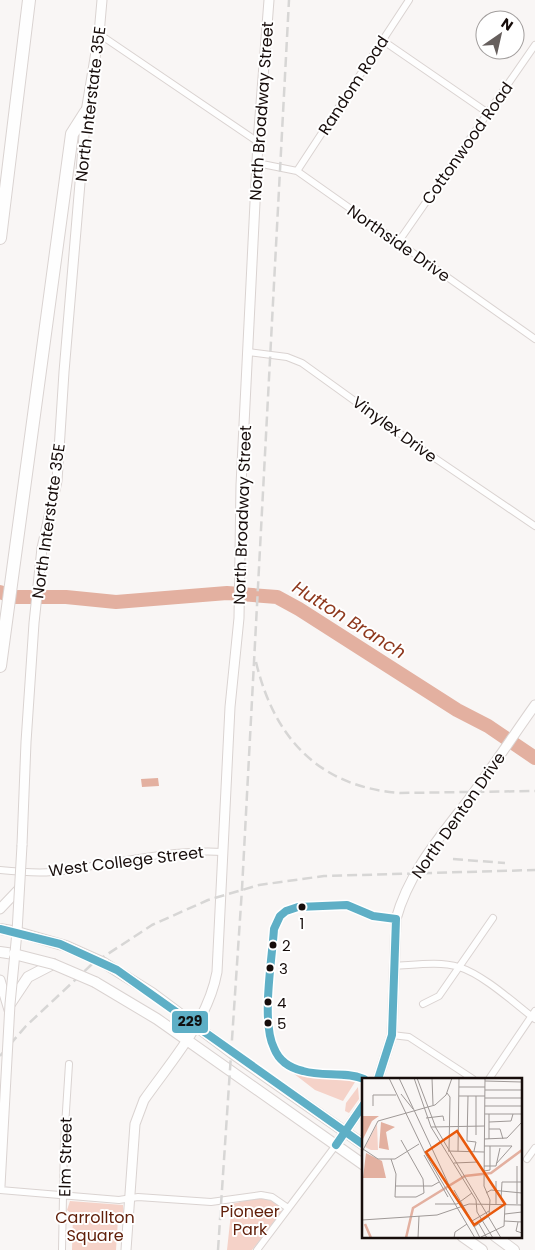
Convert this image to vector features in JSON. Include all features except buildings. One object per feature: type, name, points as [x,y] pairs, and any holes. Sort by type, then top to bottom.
[{"type":"highway","points":[[0,238],[29,0]]},
{"type":"highway","points":[[0,666],[72,134],[86,112]]},
{"type":"main road","points":[[0,929],[17,932],[82,953],[136,982],[362,1144]]},
{"type":"main road","points":[[0,952],[53,964],[127,999],[362,1164]]},
{"type":"main road","points":[[9,1008],[28,977],[53,964]]},
{"type":"main road","points":[[465,1238],[482,1250]]},
{"type":"main road","points":[[498,1238],[514,1250]]},
{"type":"street","name":"North Interstate 35E","points":[[0,1186],[9,1008],[20,889],[26,742],[34,623],[41,561],[57,481],[64,372],[86,112],[99,34],[102,0]]},
{"type":"street","name":"North Broadway Street","points":[[126,1250],[132,1155],[138,1112],[144,1100],[208,1006],[217,972],[230,707],[239,618],[241,486],[258,142],[269,0]]},
{"type":"street","name":"Random Road","points":[[298,171],[409,0]]},
{"type":"street","points":[[99,34],[258,142]]},
{"type":"street","points":[[382,40],[488,113]]},
{"type":"street","name":"Cottonwood Road","points":[[399,241],[535,45]]},
{"type":"street","name":"Northside Drive","points":[[257,163],[298,171],[535,339]]},
{"type":"street","name":"Vinylex Drive","points":[[248,352],[287,357],[302,363],[420,448],[535,526]]},
{"type":"street","name":"North Denton Drive","points":[[378,1078],[392,1035],[396,919],[407,889],[422,860],[535,705]]},
{"type":"street","name":"West College Street","points":[[0,870],[60,871],[129,858],[191,852],[223,852]]},
{"type":"street","points":[[0,909],[20,889]]},
{"type":"street","points":[[423,1004],[439,996],[493,918]]},
{"type":"street","points":[[394,966],[441,964],[459,967],[478,977],[534,1015],[490,1078]]},
{"type":"street","points":[[0,980],[9,1008]]},
{"type":"street","points":[[392,1035],[409,1037],[471,1078]]},
{"type":"street","name":"Elm Street","points":[[62,1250],[69,1064]]},
{"type":"street","points":[[257,1250],[336,1145],[362,1107]]},
{"type":"street","points":[[528,1159],[535,1148]]},
{"type":"street","points":[[0,1190],[130,1200],[138,1197],[211,1202],[261,1195],[272,1197],[288,1208]]},
{"type":"green space","points":[[293,1073],[349,1079],[355,1082],[343,1101],[315,1090]]},
{"type":"green space","points":[[358,1087],[359,1099],[349,1113],[345,1111],[346,1103]]},
{"type":"green space","name":"Pioneer Park","points":[[252,1199],[266,1199],[280,1204],[281,1212],[252,1250],[227,1250],[232,1204]]},
{"type":"green space","name":"Carrollton Square","points":[[70,1201],[123,1205],[124,1216],[118,1219],[116,1250],[72,1250],[73,1215],[67,1210]]},
{"type":"shaded area","points":[[158,778],[159,786],[142,787],[141,779]]},
{"type":"waterway","name":"Hutton Branch","points":[[0,592],[14,597],[66,597],[116,602],[227,593],[277,597],[299,609],[457,710],[488,726],[535,758]]},
{"type":"railway","points":[[218,1250],[242,889],[289,0]]},
{"type":"railway","points":[[256,662],[264,689],[275,714],[288,735],[304,754],[324,769],[346,781],[371,789],[400,793],[535,791]]},
{"type":"railway","points":[[453,859],[505,863]]},
{"type":"railway","points":[[0,1056],[26,1026],[91,965],[152,925],[208,900],[259,885],[324,876],[535,870]]},
{"type":"transit line","name":"229","points":[[362,1078],[349,1075],[318,1074],[298,1070],[289,1066],[276,1053],[270,1037],[268,1023],[274,929],[280,916],[286,911],[298,907],[347,905],[373,916],[396,919]]},
{"type":"transit line","name":"229","points":[[378,1078],[392,1035],[396,919]]},
{"type":"transit line","name":"229","points":[[0,929],[60,944],[117,970],[362,1144]]},
{"type":"transit line","name":"229","points":[[336,1145],[362,1107]]},
{"type":"place","name":"1","points":[[302,907]]},
{"type":"place","name":"2","points":[[273,945]]},
{"type":"place","name":"3","points":[[270,968]]},
{"type":"place","name":"4","points":[[268,1002]]},
{"type":"place","name":"5","points":[[268,1023]]}]
